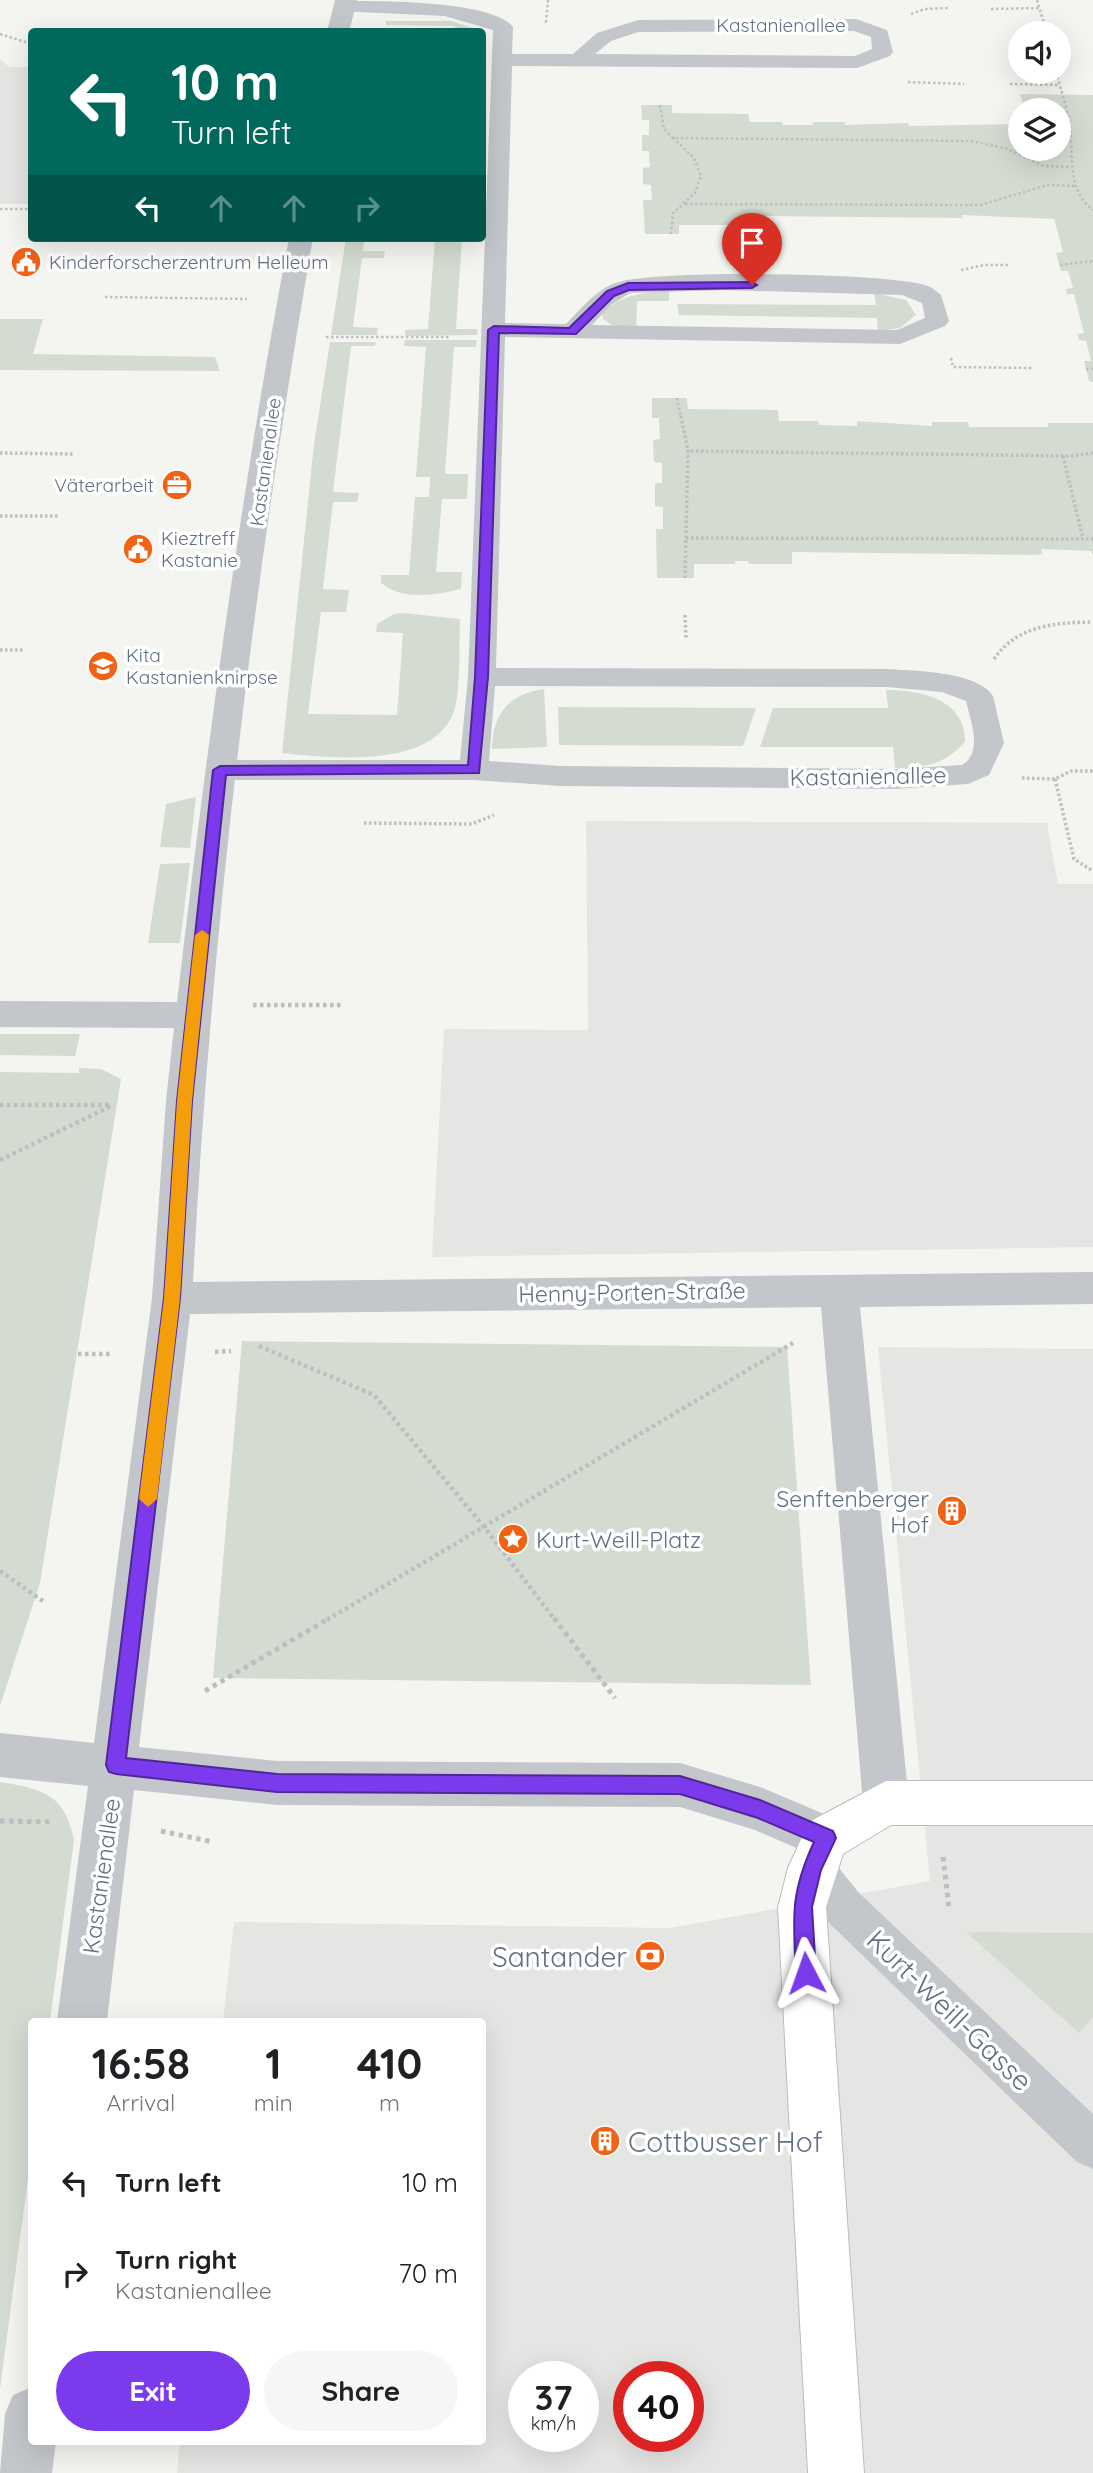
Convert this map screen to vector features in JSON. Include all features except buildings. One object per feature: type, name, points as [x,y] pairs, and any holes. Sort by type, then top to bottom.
[{"type":"street","points":[[339,28],[345,4]]},
{"type":"street","name":"Kastanienallee","points":[[82,2018],[116,1765],[172,1298],[193,1015],[220,770],[283,337],[300,242]]},
{"type":"street","points":[[0,1014],[193,1015]]},
{"type":"street","name":"Henny-Porten-Straße","points":[[172,1298],[1093,1288]]},
{"type":"street","points":[[839,1289],[886,1803]]},
{"type":"street","points":[[0,1755],[277,1783],[680,1785],[760,1809],[819,1853]]},
{"type":"street","points":[[836,2473],[802,1907],[819,1853],[886,1803],[1093,1803]]},
{"type":"street","points":[[24,2473],[28,2444]]},
{"type":"lane","points":[[345,4],[451,9],[481,16],[503,27],[482,677],[474,770]]},
{"type":"lane","name":"Kastanienallee","points":[[502,60],[578,61],[857,62],[883,52],[880,34],[856,25],[638,26],[609,31],[593,43],[578,61]]},
{"type":"lane","points":[[494,333],[572,331],[900,337],[937,321],[933,300],[920,290],[884,286],[628,286],[610,294],[572,331]]},
{"type":"lane","name":"Kastanienallee","points":[[220,770],[474,770],[560,776],[895,779],[968,774],[979,768],[990,743],[979,696],[946,683],[887,678],[482,677]]},
{"type":"lane","name":"Kurt-Weill-Gasse","points":[[819,1853],[844,1908],[1093,2146]]},
{"type":"path","points":[[546,22],[548,0]]},
{"type":"path","points":[[1037,0],[1043,21]]},
{"type":"path","points":[[991,9],[1040,8]]},
{"type":"path","points":[[0,34],[28,43]]},
{"type":"path","points":[[1010,84],[1060,85],[1070,128],[1070,167],[1076,186],[1088,207],[1093,210]]},
{"type":"path","points":[[660,105],[664,129],[698,158],[702,176],[698,191],[673,213],[671,234]]},
{"type":"path","points":[[673,138],[971,141],[1008,149],[1043,166],[1070,167]]},
{"type":"path","points":[[684,204],[981,205],[1047,185],[1076,186]]},
{"type":"path","points":[[0,209],[28,209]]},
{"type":"path","points":[[1060,265],[1093,261]]},
{"type":"path","points":[[105,297],[250,299]]},
{"type":"path","points":[[925,328],[946,339],[953,367],[1032,368]]},
{"type":"path","points":[[283,337],[494,333]]},
{"type":"path","points":[[1086,369],[1093,369]]},
{"type":"path","points":[[677,398],[688,451],[685,578]]},
{"type":"path","points":[[688,451],[1063,456],[1093,453]]},
{"type":"path","points":[[0,453],[74,454]]},
{"type":"path","points":[[1063,456],[1083,539]]},
{"type":"path","points":[[0,516],[58,516]]},
{"type":"path","points":[[686,538],[1093,539]]},
{"type":"path","points":[[685,615],[686,642]]},
{"type":"path","points":[[946,683],[993,661],[1002,642],[1024,631],[1058,622],[1090,622]]},
{"type":"path","points":[[0,650],[24,650]]},
{"type":"path","points":[[1020,778],[1055,779],[1071,771],[1093,771]]},
{"type":"path","points":[[1055,779],[1074,859],[1087,870],[1093,871]]},
{"type":"path","points":[[364,824],[472,824],[492,815],[505,815]]},
{"type":"path","points":[[253,1005],[341,1005]]},
{"type":"path","points":[[0,1105],[113,1105],[0,1160]]},
{"type":"path","points":[[205,1691],[485,1528],[804,1334],[843,1335]]},
{"type":"path","points":[[246,1340],[374,1395],[485,1528],[615,1698]]},
{"type":"path","points":[[0,1571],[43,1601]]},
{"type":"shaded area","points":[[386,21],[451,21],[473,28],[455,26],[386,25]]},
{"type":"shaded area","points":[[0,59],[9,67],[28,67],[28,204],[0,204]]},
{"type":"shaded area","points":[[1020,94],[1093,95],[1093,382],[1089,381],[1084,361],[1091,361],[1086,341],[1079,340],[1077,334],[1084,333],[1074,294],[1067,294],[1066,289],[1073,288],[1068,271],[1061,271],[1056,253],[1063,252],[1054,219],[962,215],[962,218],[760,216],[760,225],[679,225],[679,234],[645,234],[643,200],[652,200],[651,185],[643,184],[643,168],[650,167],[649,151],[642,151],[642,135],[649,135],[649,120],[642,120],[641,105],[672,105],[672,113],[748,114],[750,122],[782,122],[783,125],[813,125],[813,122],[845,122],[845,125],[908,123],[909,126],[1008,124],[1008,161],[1071,161],[1071,98],[1021,98]]},
{"type":"shaded area","points":[[345,242],[364,242],[363,251],[385,251],[384,258],[362,258],[353,327],[378,328],[377,335],[331,335]]},
{"type":"shaded area","points":[[435,242],[462,242],[456,329],[478,329],[477,335],[405,336],[405,330],[428,329]]},
{"type":"shaded area","points":[[669,291],[669,301],[637,301],[636,328],[616,328],[603,319],[602,314],[624,299]]},
{"type":"shaded area","points":[[874,293],[906,300],[916,315],[900,328],[878,331],[877,318],[679,315],[677,304],[876,305]]},
{"type":"shaded area","points":[[0,319],[43,319],[33,354],[215,357],[220,371],[0,370]]},
{"type":"shaded area","points":[[405,340],[477,340],[476,347],[454,347],[445,474],[468,474],[467,499],[442,499],[436,572],[462,572],[461,589],[420,595],[399,592],[381,583],[381,575],[409,575],[415,497],[429,497],[430,477],[416,477],[426,347],[404,346]]},
{"type":"shaded area","points":[[330,342],[376,342],[375,346],[351,346],[333,492],[359,493],[357,502],[333,502],[323,589],[349,590],[346,612],[321,612],[308,714],[397,715],[403,633],[376,632],[377,624],[394,614],[403,613],[460,619],[456,703],[443,730],[425,743],[403,752],[378,756],[326,757],[282,753],[314,444]]},
{"type":"shaded area","points":[[652,398],[687,398],[688,409],[778,410],[779,421],[818,421],[819,425],[857,426],[857,421],[932,426],[932,422],[968,422],[969,427],[1048,427],[1048,423],[1093,423],[1093,555],[1091,551],[1041,549],[1042,554],[1036,555],[792,552],[792,564],[749,564],[748,561],[735,561],[735,564],[694,564],[694,578],[657,578],[656,529],[663,529],[663,507],[655,506],[655,483],[662,483],[662,463],[654,462],[653,440],[660,439],[659,418],[652,418]]},
{"type":"shaded area","points":[[544,689],[547,747],[492,749],[495,726],[505,708],[521,696]]},
{"type":"shaded area","points":[[886,690],[913,692],[939,700],[958,716],[965,742],[949,756],[933,764],[906,768],[895,768],[893,747],[760,747],[773,708],[888,708]]},
{"type":"shaded area","points":[[558,707],[756,708],[743,746],[559,745]]},
{"type":"shaded area","points":[[196,797],[190,848],[160,847],[166,804]]},
{"type":"shaded area","points":[[586,821],[1047,823],[1058,884],[1093,884],[1093,1247],[432,1257],[444,1029],[588,1030]]},
{"type":"shaded area","points":[[190,863],[180,943],[148,943],[160,864]]},
{"type":"shaded area","points":[[0,1034],[80,1034],[75,1056],[0,1055]]},
{"type":"shaded area","points":[[79,1068],[101,1069],[121,1079],[40,1583],[0,1706],[0,1072],[79,1073]]},
{"type":"shaded area","name":"Kurt-Weill-Platz","points":[[242,1341],[787,1347],[811,1685],[213,1678]]},
{"type":"shaded area","points":[[878,1347],[1093,1349],[1093,2473],[177,2473],[180,2445],[486,2445],[486,2018],[223,2018],[234,1922],[670,1928],[930,1881]]},
{"type":"shaded area","points":[[0,1782],[40,1791],[50,1796],[65,1813],[74,1840],[50,2018],[28,2018],[28,2179],[0,2389]]},
{"type":"shaded area","points":[[966,1932],[1093,1933],[1093,2017],[1079,2033]]},
{"type":"slow traffic","points":[[148,1499],[172,1298],[184,1101],[202,935]]},
{"type":"place","name":"Kinderforscherzentrum Helleum","points":[[26,262]]},
{"type":"place","name":"Väterarbeit","points":[[177,485]]},
{"type":"place","name":"Kieztreff Kastanie","points":[[138,549]]},
{"type":"place","name":"Kita Kastanienknirpse","points":[[103,666]]},
{"type":"place","name":"Senftenberger Hof","points":[[952,1511]]},
{"type":"place","name":"Kurt-Weill-Platz","points":[[513,1539]]},
{"type":"place","name":"Santander","points":[[650,1956]]},
{"type":"place","name":"Cottbusser Hof","points":[[605,2141]]},
{"type":"route","points":[[752,285],[628,286],[610,294],[572,331],[494,330],[481,645],[482,677],[474,770],[220,770],[184,1101],[172,1298],[116,1765],[277,1783],[680,1785],[760,1809],[827,1838],[812,1868],[802,1907],[806,1973]]}]
